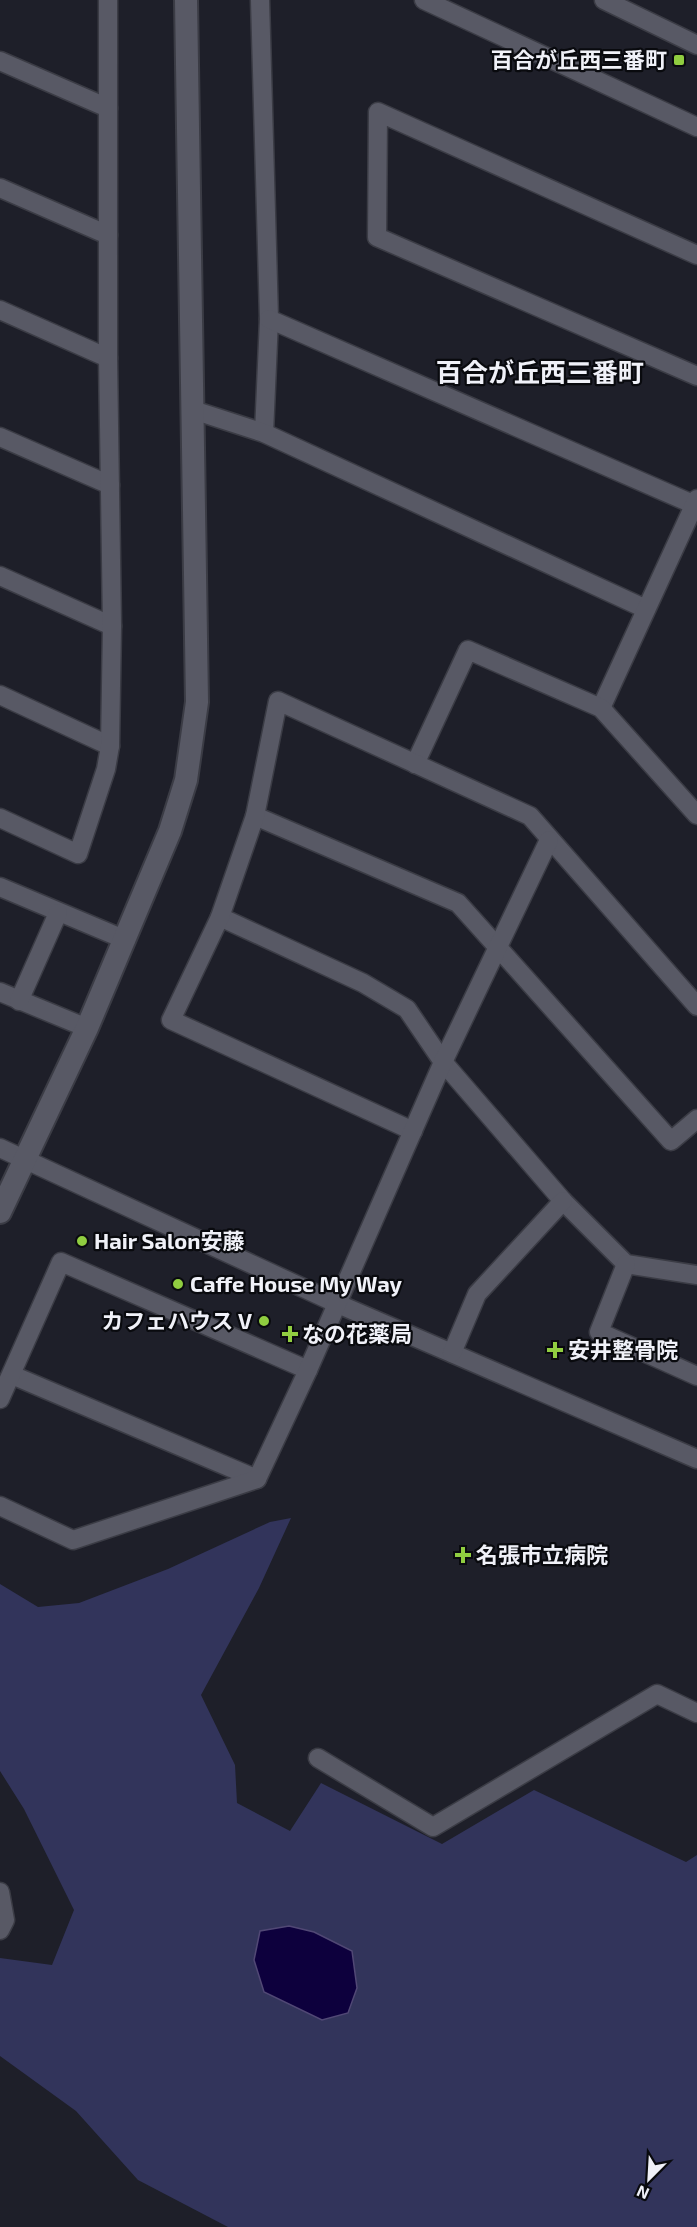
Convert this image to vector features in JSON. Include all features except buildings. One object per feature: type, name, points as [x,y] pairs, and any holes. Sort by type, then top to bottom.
[{"type":"street","points":[[0,818],[78,854],[106,769],[110,746],[112,626],[108,358],[108,0]]},
{"type":"street","points":[[0,1212],[126,940],[170,831],[186,780],[197,702],[186,0]]},
{"type":"street","points":[[260,0],[269,319],[264,433]]},
{"type":"street","points":[[424,0],[697,127]]},
{"type":"street","points":[[604,0],[697,45]]},
{"type":"street","points":[[0,61],[108,108]]},
{"type":"street","points":[[697,255],[378,112],[377,237],[697,376]]},
{"type":"street","points":[[0,188],[108,235]]},
{"type":"street","points":[[0,310],[108,358]]},
{"type":"street","points":[[269,319],[696,502],[601,708]]},
{"type":"street","points":[[193,410],[264,433],[646,609]]},
{"type":"street","points":[[0,437],[110,485]]},
{"type":"street","points":[[0,576],[112,626]]},
{"type":"street","points":[[416,764],[468,650],[601,708],[697,815]]},
{"type":"street","points":[[0,695],[110,746]]},
{"type":"street","points":[[413,1131],[171,1020],[220,917],[255,816],[278,701],[530,816],[697,1006]]},
{"type":"street","points":[[255,816],[458,903],[671,1141],[697,1119]]},
{"type":"street","points":[[0,1506],[73,1539],[257,1479],[338,1304],[443,1062],[549,840]]},
{"type":"street","points":[[0,887],[126,940]]},
{"type":"street","points":[[20,1001],[58,913]]},
{"type":"street","points":[[220,917],[363,982],[407,1009],[443,1062],[564,1201],[626,1264],[697,1275]]},
{"type":"street","points":[[0,992],[87,1028]]},
{"type":"street","points":[[0,1148],[338,1304],[697,1460]]},
{"type":"street","points":[[452,1353],[477,1294],[564,1201]]},
{"type":"street","points":[[0,1399],[61,1262],[308,1370]]},
{"type":"street","points":[[626,1264],[598,1332],[697,1376]]},
{"type":"street","points":[[12,1374],[257,1479]]},
{"type":"street","points":[[318,1758],[433,1827],[657,1694],[697,1713]]},
{"type":"street","points":[[0,1892],[5,1920],[0,1930]]},
{"type":"shaded area","points":[[291,1518],[259,1588],[201,1695],[235,1765],[237,1803],[290,1831],[321,1783],[442,1844],[534,1790],[686,1862],[697,1855],[697,2227],[228,2227],[138,2180],[76,2111],[0,2056],[0,1958],[52,1965],[74,1910],[24,1809],[0,1771],[0,1584],[38,1607],[79,1603],[168,1569],[270,1522]]},
{"type":"shaded area","points":[[289,1926],[314,1932],[352,1951],[357,1988],[348,2013],[322,2020],[264,1992],[254,1960],[260,1931]]},
{"type":"place","name":"百合が丘西三番町","points":[[679,60]]},
{"type":"place","name":"Hair Salon安藤","points":[[82,1241]]},
{"type":"place","name":"Caffe House My Way","points":[[178,1284]]},
{"type":"place","name":"カフェハウス V","points":[[264,1321]]},
{"type":"place","name":"なの花薬局","points":[[290,1334]]},
{"type":"place","name":"安井整骨院","points":[[555,1350]]},
{"type":"place","name":"名張市立病院","points":[[463,1555]]},
{"type":"district","name":"百合が丘西三番町","points":[[540,373]]}]
